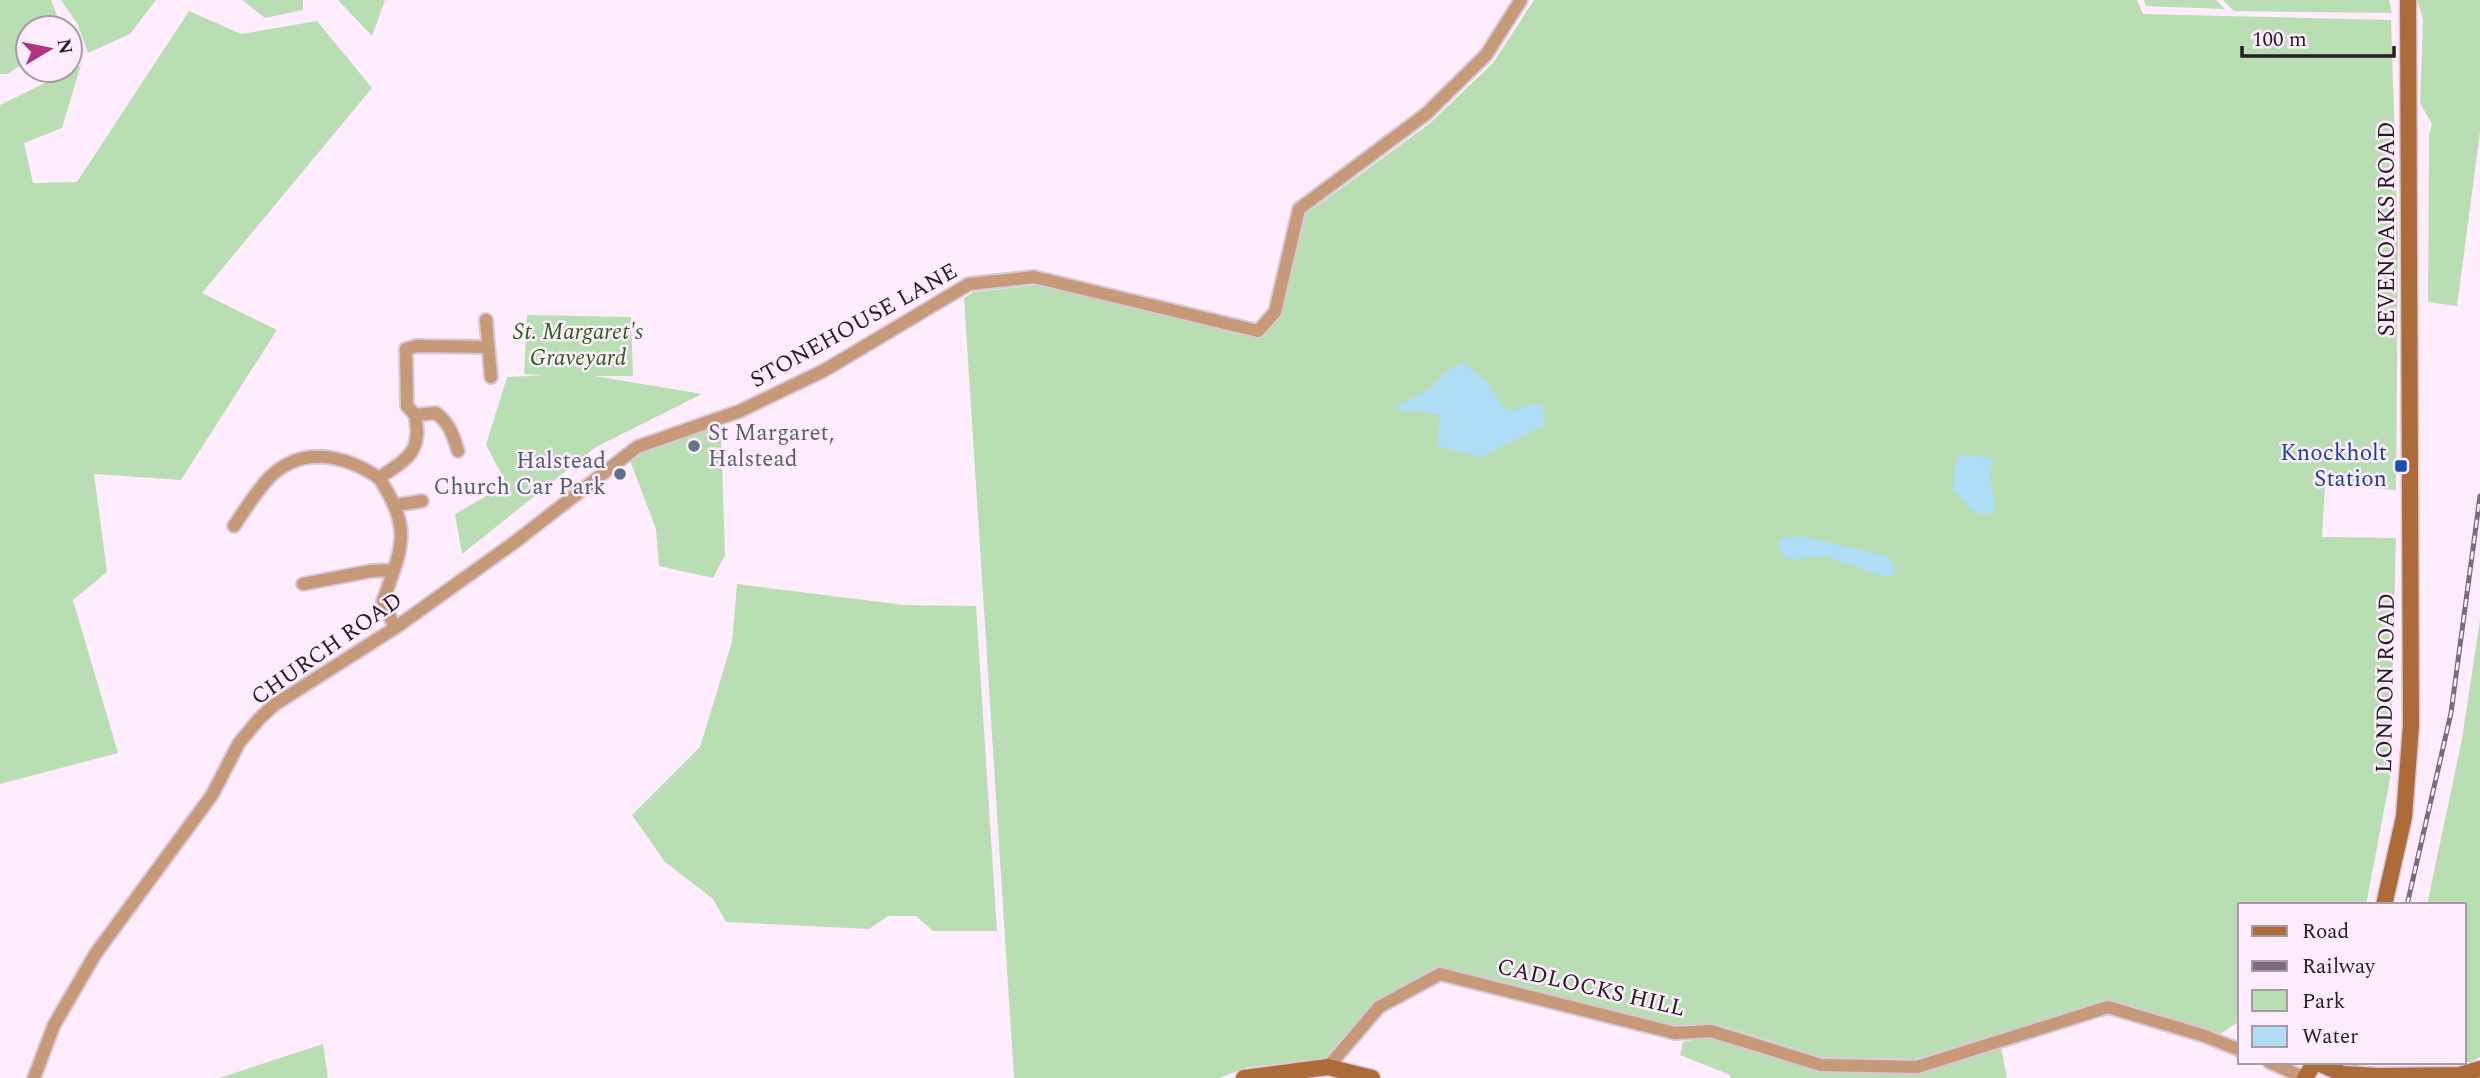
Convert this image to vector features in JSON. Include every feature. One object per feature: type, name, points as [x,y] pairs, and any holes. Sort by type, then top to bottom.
[{"type":"street","name":"STONEHOUSE LANE","points":[[740,411],[825,370],[969,284],[1034,276],[1258,331],[1275,312],[1298,209],[1426,114],[1486,55],[1521,0]]},
{"type":"street","name":"SEVENOAKS ROAD","points":[[2408,0],[2410,458]]},
{"type":"street","points":[[486,320],[491,377]]},
{"type":"street","points":[[379,478],[410,457],[416,445],[415,415],[407,406],[406,349],[417,346],[488,347]]},
{"type":"street","name":"CHURCH ROAD","points":[[34,1078],[54,1025],[96,953],[212,795],[240,743],[274,705],[395,628],[515,542],[637,447],[740,411]]},
{"type":"street","points":[[415,415],[436,413],[452,429],[458,451]]},
{"type":"street","points":[[234,526],[269,477],[295,460],[327,456],[379,478],[397,505],[403,543],[383,601],[395,628]]},
{"type":"street","name":"LONDON ROAD","points":[[2384,903],[2401,836],[2410,762],[2410,458]]},
{"type":"street","points":[[397,505],[422,501]]},
{"type":"street","points":[[303,584],[371,571],[394,570]]},
{"type":"street","name":"CADLOCKS HILL","points":[[1328,1067],[1379,1007],[1440,974],[1675,1033],[1711,1031],[1821,1065],[1917,1067],[2108,1007],[2202,1035],[2238,1049]]},
{"type":"street","points":[[2274,1064],[2305,1078]]},
{"type":"street","points":[[2320,1064],[2343,1074],[2378,1076],[2449,1076],[2480,1069]]},
{"type":"street","points":[[1244,1078],[1328,1067],[1372,1078]]},
{"type":"green space","points":[[0,0],[51,0],[56,14],[14,14],[14,70],[0,74]]},
{"type":"green space","points":[[61,0],[156,0],[130,34],[88,53],[84,42],[84,14],[71,14]]},
{"type":"green space","points":[[242,0],[303,0],[303,10],[265,18]]},
{"type":"green space","points":[[338,0],[385,0],[372,36]]},
{"type":"green space","points":[[1534,0],[2137,0],[2143,14],[2391,20],[2398,240],[2396,490],[2325,485],[2322,537],[2396,538],[2390,779],[2366,903],[2238,903],[2238,1022],[2220,1034],[2111,1000],[1915,1059],[1821,1057],[1713,1023],[1674,1026],[1438,966],[1372,1004],[1323,1060],[1248,1067],[1219,1078],[1014,1078],[964,298],[974,292],[1035,285],[1260,338],[1281,316],[1306,214],[1429,124],[1493,63]]},
{"type":"green space","points":[[2144,0],[2216,0],[2225,9],[2146,6]]},
{"type":"green space","points":[[2223,0],[2389,0],[2392,13],[2234,11]]},
{"type":"green space","points":[[2417,0],[2480,0],[2480,132],[2457,306],[2428,302],[2429,135],[2432,124],[2420,103],[2423,19]]},
{"type":"green space","points":[[189,11],[241,34],[317,21],[372,88],[202,293],[277,330],[181,480],[94,474],[107,572],[73,600],[118,753],[0,784],[0,105],[43,84],[75,84],[62,128],[24,143],[33,183],[77,182]]},
{"type":"green space","name":"St. Margaret's Graveyard","points":[[527,315],[631,317],[633,376],[594,376],[702,394],[596,447],[462,554],[455,514],[507,484],[486,445],[507,377],[546,375],[524,374]]},
{"type":"green space","points":[[718,425],[721,432],[725,555],[713,578],[659,566],[656,529],[629,458],[640,450]]},
{"type":"green space","points":[[737,584],[904,605],[976,606],[997,931],[933,931],[916,916],[888,916],[869,929],[726,922],[713,899],[665,862],[632,815],[700,747],[732,642]]},
{"type":"green space","points":[[2480,620],[2480,1057],[2466,1062],[2466,903],[2427,903],[2462,739]]},
{"type":"green space","points":[[1710,1036],[1811,1069],[1919,1074],[2001,1047],[2007,1078],[1730,1078],[1730,1075],[1680,1055],[1683,1042]]},
{"type":"green space","points":[[323,1044],[328,1078],[219,1078]]},
{"type":"water","points":[[1462,363],[1487,381],[1503,407],[1513,411],[1532,404],[1542,405],[1545,425],[1481,457],[1437,446],[1440,416],[1423,411],[1397,411],[1396,407],[1426,391],[1446,372]]},
{"type":"water","points":[[1959,455],[1993,458],[1990,475],[1995,504],[1993,513],[1976,514],[1953,490],[1954,466]]},
{"type":"water","points":[[1799,536],[1888,556],[1896,571],[1892,576],[1881,576],[1825,556],[1789,560],[1780,552],[1779,543],[1782,538]]},
{"type":"railway","points":[[2407,903],[2451,713],[2480,496]]},
{"type":"railway","points":[[2352,1078],[2356,1064]]},
{"type":"place","name":"St Margaret, Halstead","points":[[694,446]]},
{"type":"place","name":"Knockholt Station","points":[[2401,466]]},
{"type":"place","name":"Halstead Church Car Park","points":[[620,474]]}]
